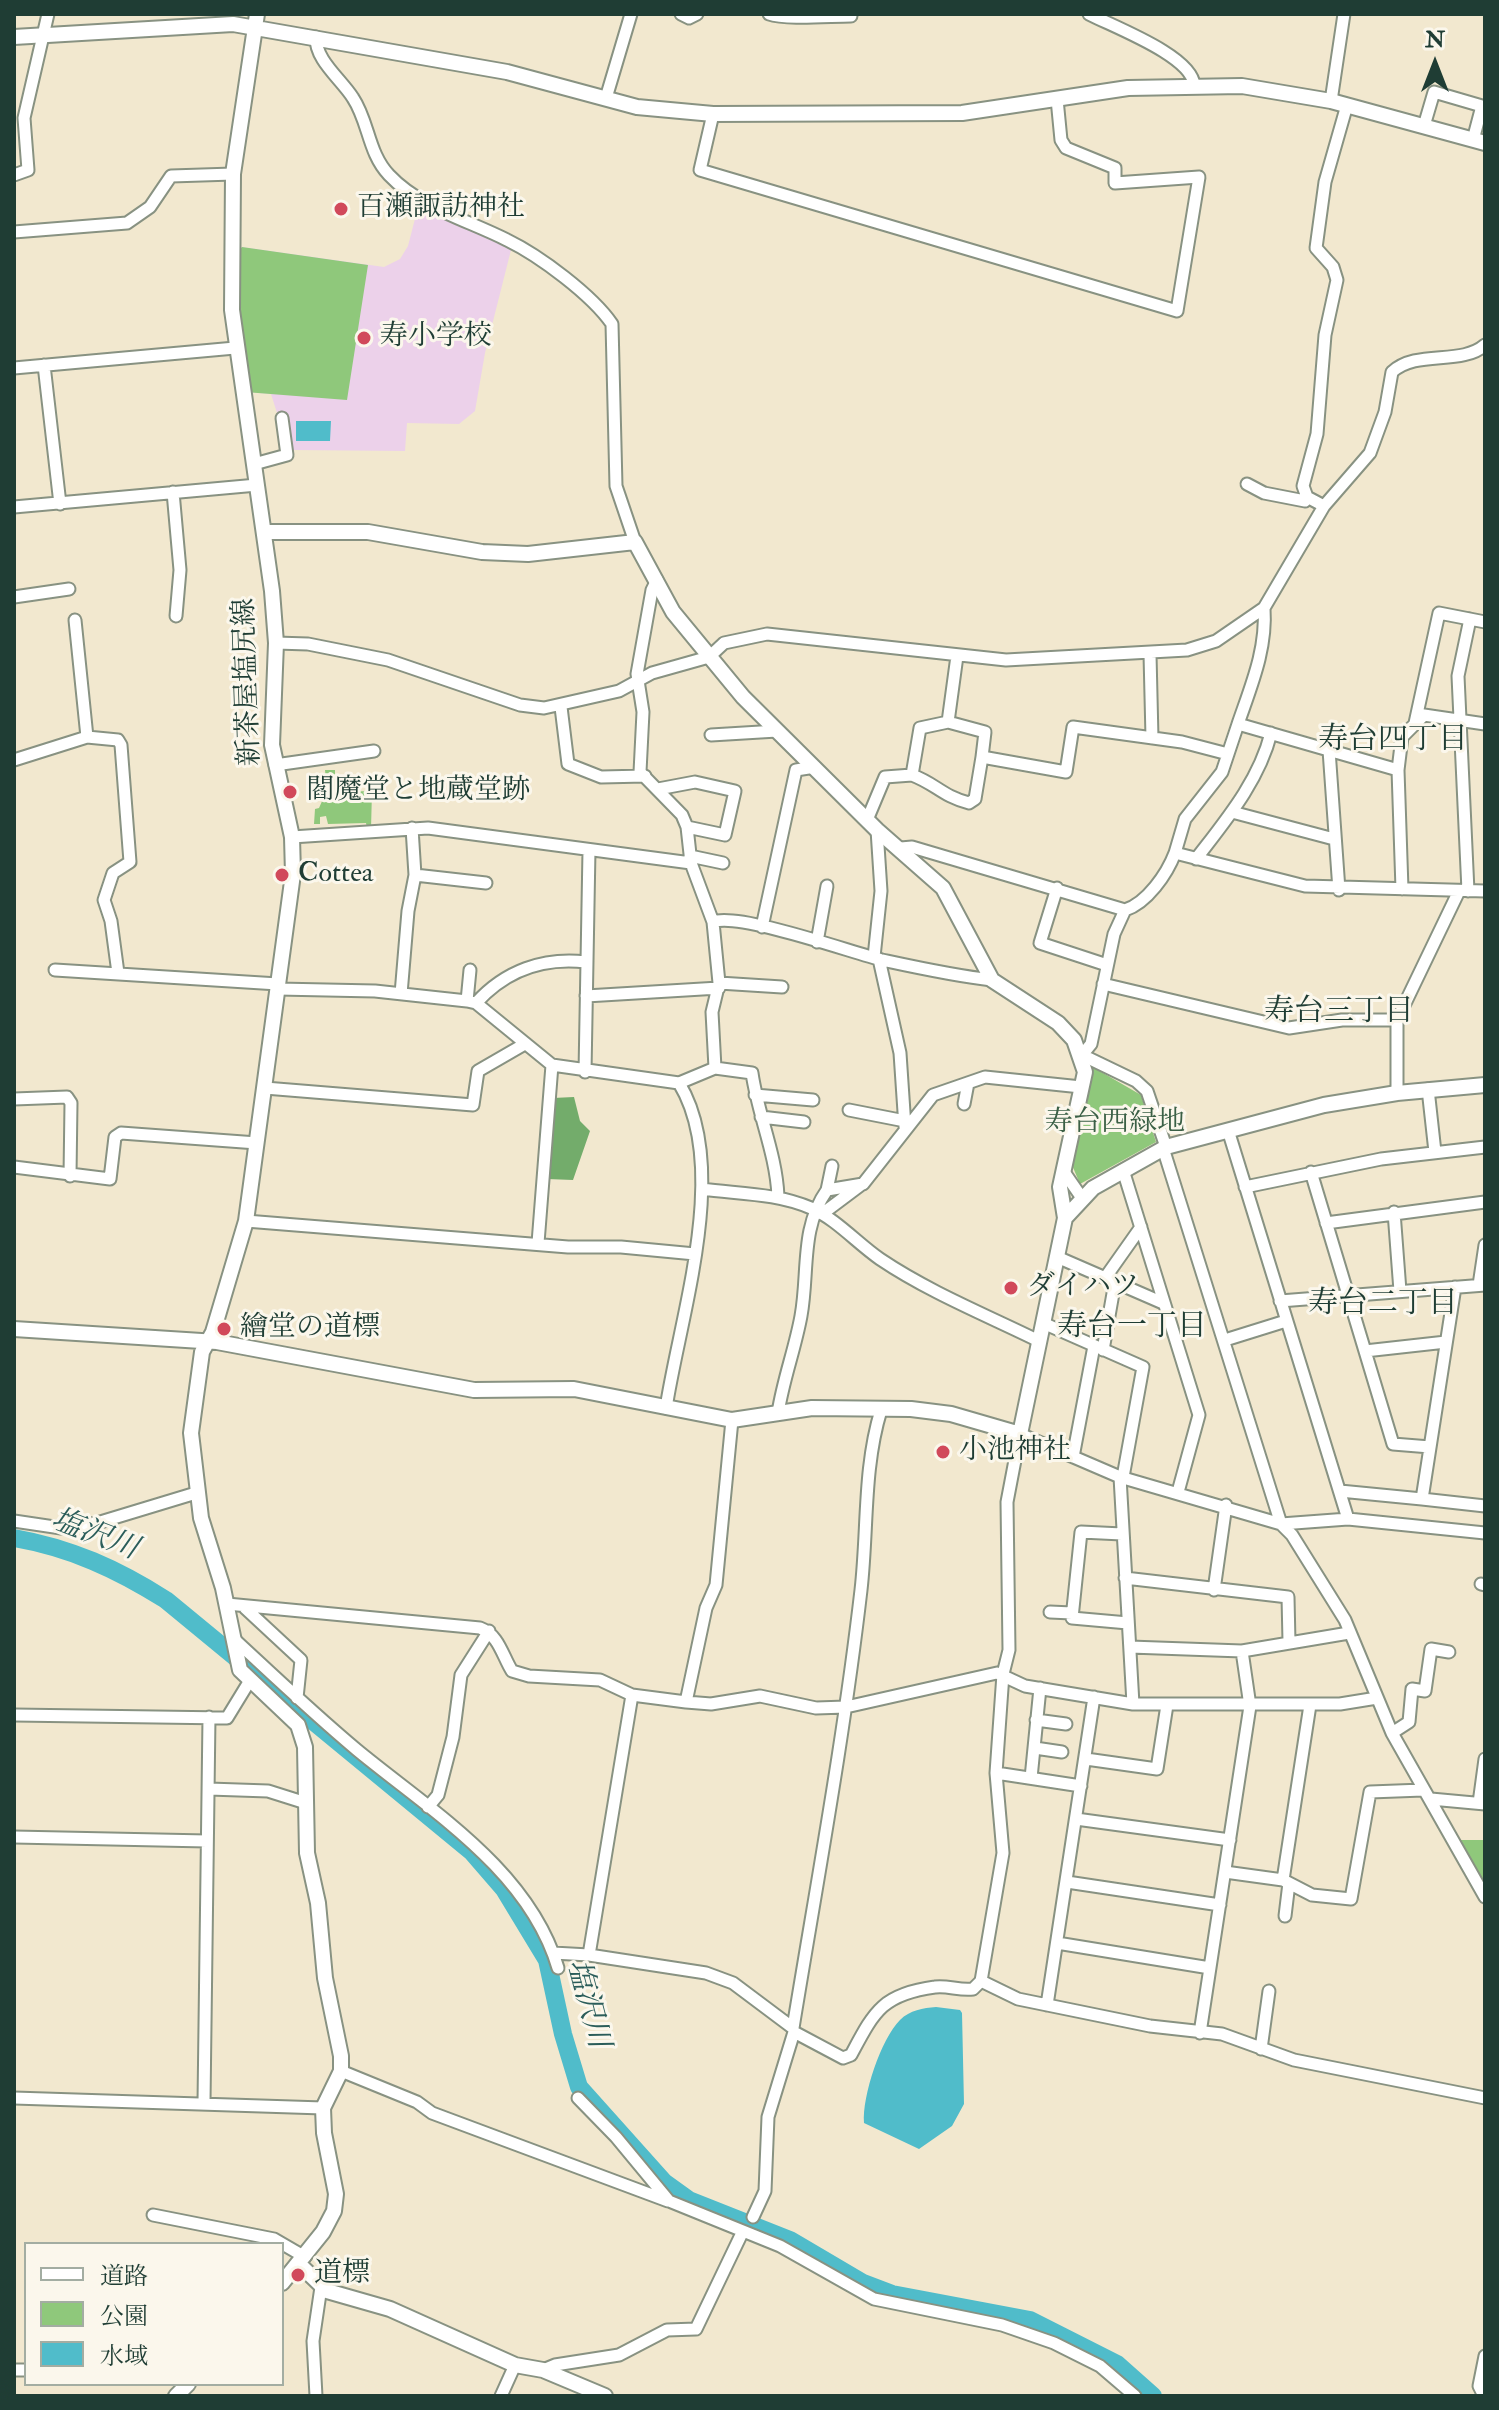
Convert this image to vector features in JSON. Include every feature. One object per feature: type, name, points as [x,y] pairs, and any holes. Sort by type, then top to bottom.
[{"type":"street","points":[[14,175],[28,170],[24,118],[48,14]]},
{"type":"street","points":[[606,98],[631,14]]},
{"type":"street","points":[[681,14],[689,18],[697,14]]},
{"type":"street","points":[[769,14],[781,18],[851,16]]},
{"type":"street","points":[[1089,14],[1164,51],[1190,69],[1194,85]]},
{"type":"street","points":[[1331,101],[1344,14]]},
{"type":"street","points":[[14,37],[256,20],[316,37],[507,72],[663,111],[713,114],[962,113],[1128,88],[1194,85],[1276,90],[1347,105],[1479,142],[1482,106],[1434,92],[1424,126]]},
{"type":"street","name":"新茶屋塩尻線","points":[[249,1682],[238,1664],[227,1604],[196,1493],[191,1433],[202,1352],[229,1283],[246,1221],[293,874],[292,837],[275,765],[272,726],[276,643],[266,532],[235,348],[233,174],[256,20]]},
{"type":"street","points":[[316,37],[317,49],[355,100],[369,140],[390,176],[445,212],[511,241],[586,296],[612,324],[616,486],[635,542],[673,612],[709,657],[777,731],[872,825],[943,888],[992,980]]},
{"type":"street","points":[[713,114],[700,170],[1177,311],[1199,177],[1115,183],[1115,168],[1066,148],[1061,140],[1057,99]]},
{"type":"street","points":[[1324,506],[1307,497],[1303,486],[1317,434],[1325,335],[1337,280],[1333,267],[1316,248],[1325,182],[1347,105]]},
{"type":"street","points":[[14,232],[127,223],[150,207],[171,176],[233,174]]},
{"type":"street","points":[[276,643],[308,644],[388,660],[520,705],[561,707],[637,682],[652,673],[709,657],[724,643],[767,634],[1006,660],[1150,654],[1216,641],[1264,608],[1324,506],[1370,453],[1385,412],[1392,372],[1406,362],[1473,351],[1485,345]]},
{"type":"street","points":[[14,368],[235,348]]},
{"type":"street","points":[[44,365],[60,504]]},
{"type":"street","points":[[254,464],[287,455],[282,418]]},
{"type":"street","points":[[1247,484],[1264,493],[1305,501],[1307,497]]},
{"type":"street","points":[[14,507],[257,485]]},
{"type":"street","points":[[173,492],[180,570],[176,616]]},
{"type":"street","points":[[266,532],[368,532],[482,552],[528,554],[635,542]]},
{"type":"street","points":[[657,580],[652,590],[637,682],[643,712],[640,772],[682,815],[687,827],[690,860],[713,922],[719,986],[712,1012],[715,1068]]},
{"type":"street","points":[[14,597],[69,589]]},
{"type":"street","points":[[901,848],[912,847],[1125,910],[1138,906],[1170,865],[1185,819],[1222,772],[1260,653],[1264,608]]},
{"type":"street","points":[[1415,724],[1439,613],[1485,622]]},
{"type":"street","points":[[1397,1093],[1397,1020],[1464,891],[1458,676],[1470,619]]},
{"type":"street","points":[[75,620],[87,737]]},
{"type":"street","points":[[1150,654],[1152,738]]},
{"type":"street","points":[[948,722],[957,656]]},
{"type":"street","points":[[561,707],[568,764],[601,777],[645,776]]},
{"type":"street","points":[[1402,889],[1398,770],[1402,737],[1424,715],[1485,724]]},
{"type":"street","points":[[905,1124],[900,1053],[876,958],[881,891],[872,825],[885,777],[912,775],[932,782],[945,796],[969,803],[975,799],[985,732],[948,722],[920,728],[912,775]]},
{"type":"street","points":[[1238,724],[1398,770]]},
{"type":"street","points":[[982,757],[1066,772],[1073,727],[1152,738],[1228,754]]},
{"type":"street","points":[[717,732],[777,731]]},
{"type":"street","points":[[1196,859],[1232,812],[1259,768],[1271,733]]},
{"type":"street","points":[[14,760],[87,737],[118,740],[121,745],[130,862],[113,873],[104,900],[111,921],[118,973]]},
{"type":"street","points":[[1329,750],[1339,890]]},
{"type":"street","points":[[275,765],[374,751]]},
{"type":"street","points":[[762,927],[796,770],[815,767]]},
{"type":"street","points":[[658,789],[695,782],[735,791],[725,835],[687,827]]},
{"type":"street","points":[[1232,812],[1334,839]]},
{"type":"street","points":[[292,837],[412,828],[723,863]]},
{"type":"street","points":[[401,994],[408,911],[415,875],[412,828]]},
{"type":"street","points":[[585,1072],[589,850]]},
{"type":"street","points":[[1175,853],[1305,886],[1339,890],[1485,891]]},
{"type":"street","points":[[415,875],[486,883]]},
{"type":"street","points":[[817,942],[827,886]]},
{"type":"street","points":[[1057,888],[1040,943],[1107,965]]},
{"type":"street","points":[[1082,1055],[1091,1044],[1114,934],[1125,910]]},
{"type":"street","points":[[713,922],[721,919],[762,927],[876,958],[950,975],[992,980],[1058,1023],[1074,1040],[1082,1055],[1085,1072],[1060,1187],[1065,1218],[1007,1502],[1011,1599],[1009,1650],[1003,1674],[996,1773],[1003,1853],[981,1981],[973,1989],[937,1986],[885,2002],[875,2010],[851,2055],[843,2058],[794,2032],[768,2117],[765,2191],[753,2217]]},
{"type":"street","points":[[471,1002],[541,961],[586,962]]},
{"type":"street","points":[[55,970],[401,994],[471,1002],[552,1065],[679,1083],[715,1068],[752,1073],[761,1117],[777,1161],[778,1196]]},
{"type":"street","points":[[470,970],[471,1002]]},
{"type":"street","points":[[586,996],[776,983]]},
{"type":"street","points":[[1103,984],[1289,1028],[1342,1020],[1397,1020]]},
{"type":"street","points":[[265,1088],[473,1105],[478,1071],[523,1045]]},
{"type":"street","points":[[1082,1055],[1136,1081],[1147,1091],[1281,1524],[1314,1569],[1349,1633],[1392,1733],[1485,1897]]},
{"type":"street","points":[[538,1243],[552,1065]]},
{"type":"street","points":[[818,1211],[863,1184],[905,1124],[933,1095],[985,1077],[1081,1087]]},
{"type":"street","points":[[666,1408],[695,1254],[702,1189],[694,1122],[679,1083]]},
{"type":"street","points":[[964,1104],[968,1083]]},
{"type":"street","points":[[1065,1218],[1093,1188],[1164,1148],[1324,1105],[1428,1089],[1485,1085]]},
{"type":"street","points":[[1428,1089],[1435,1152]]},
{"type":"street","points":[[755,1095],[813,1100]]},
{"type":"street","points":[[14,1099],[67,1097],[71,1103],[70,1176]]},
{"type":"street","points":[[849,1110],[905,1124]]},
{"type":"street","points":[[761,1117],[804,1122]]},
{"type":"street","points":[[1228,1130],[1348,1519]]},
{"type":"street","points":[[14,1167],[110,1179],[115,1137],[121,1133],[257,1143]]},
{"type":"street","points":[[1245,1187],[1311,1172],[1485,1147]]},
{"type":"street","points":[[778,1413],[803,1308],[803,1277],[832,1166]]},
{"type":"street","points":[[1123,1170],[1199,1415],[1178,1492]]},
{"type":"street","points":[[1064,1172],[1082,1198]]},
{"type":"street","points":[[1311,1172],[1393,1444],[1430,1447]]},
{"type":"street","points":[[827,1190],[831,1186],[863,1184]]},
{"type":"street","points":[[702,1189],[748,1196],[778,1196],[818,1211],[879,1258],[918,1282],[1039,1341]]},
{"type":"street","points":[[1326,1223],[1485,1202]]},
{"type":"street","points":[[1394,1212],[1400,1291]]},
{"type":"street","points":[[246,1221],[695,1254]]},
{"type":"street","points":[[1073,1457],[1099,1348],[1110,1280],[1141,1227]]},
{"type":"street","points":[[1280,1301],[1482,1285],[1485,1245]]},
{"type":"street","points":[[1057,1257],[1163,1303]]},
{"type":"street","points":[[1422,1499],[1455,1287]]},
{"type":"street","points":[[1225,1340],[1286,1321]]},
{"type":"street","points":[[1043,1323],[1143,1367],[1121,1477],[1133,1704]]},
{"type":"street","points":[[14,1329],[265,1348],[474,1390],[555,1387],[732,1420],[812,1408],[951,1414],[1020,1434],[1121,1477],[1226,1505],[1281,1524],[1348,1519],[1485,1533]]},
{"type":"street","points":[[1365,1351],[1446,1342]]},
{"type":"street","points":[[553,1953],[589,1955],[706,1973],[733,1983],[793,2028],[846,1707],[867,1533],[867,1465],[881,1410]]},
{"type":"street","points":[[686,1702],[706,1608],[718,1577],[732,1420]]},
{"type":"street","points":[[1340,1491],[1485,1506]]},
{"type":"street","points":[[14,1521],[61,1528],[97,1523],[196,1493]]},
{"type":"street","points":[[1214,1590],[1226,1505]]},
{"type":"street","points":[[1122,1534],[1081,1532],[1072,1618],[1128,1623]]},
{"type":"street","points":[[1125,1578],[1288,1597],[1289,1642]]},
{"type":"street","points":[[227,1604],[489,1631]]},
{"type":"street","points":[[245,1608],[301,1660],[297,1698]]},
{"type":"street","points":[[1050,1612],[1072,1613]]},
{"type":"street","points":[[489,1631],[512,1671],[529,1676],[600,1680],[632,1695],[711,1704],[760,1696],[816,1708],[846,1707],[1003,1674],[1025,1686],[1133,1704],[1310,1705],[1377,1698]]},
{"type":"street","points":[[428,1807],[438,1795],[453,1737],[461,1675],[489,1631]]},
{"type":"street","points":[[1130,1647],[1242,1651],[1349,1633]]},
{"type":"street","points":[[234,1641],[297,1698],[479,1849],[538,1924],[558,1968]]},
{"type":"street","points":[[1392,1733],[1409,1722],[1412,1689],[1425,1691],[1431,1649],[1449,1652]]},
{"type":"street","points":[[1200,2033],[1250,1706],[1242,1651]]},
{"type":"street","points":[[14,1715],[227,1718],[249,1682],[298,1725],[305,1747],[307,1853],[318,1903],[325,1978],[341,2071],[323,2108],[335,2203],[329,2224],[284,2281]]},
{"type":"street","points":[[1031,1778],[1040,1688]]},
{"type":"street","points":[[589,1955],[632,1695]]},
{"type":"street","points":[[1047,2005],[1094,1697]]},
{"type":"street","points":[[1086,1759],[1157,1769],[1167,1705]]},
{"type":"street","points":[[1285,1916],[1286,1882],[1310,1705]]},
{"type":"street","points":[[204,2102],[209,1717]]},
{"type":"street","points":[[1036,1720],[1066,1724]]},
{"type":"street","points":[[1035,1748],[1062,1752]]},
{"type":"street","points":[[1225,1872],[1286,1882],[1312,1895],[1351,1899],[1370,1792],[1427,1795],[1482,1803],[1485,1759]]},
{"type":"street","points":[[996,1773],[1081,1786]]},
{"type":"street","points":[[209,1789],[268,1791],[306,1803]]},
{"type":"street","points":[[1076,1819],[1230,1840]]},
{"type":"street","points":[[14,1837],[207,1841]]},
{"type":"street","points":[[1067,1882],[1220,1905]]},
{"type":"street","points":[[1057,1943],[1210,1968]]},
{"type":"street","points":[[981,1981],[1018,1999],[1200,2033],[1222,2034],[1294,2060],[1485,2098]]},
{"type":"street","points":[[1261,2049],[1269,1991]]},
{"type":"street","points":[[341,2071],[402,2095],[432,2113],[669,2201],[780,2246],[874,2299],[1002,2325],[1054,2343],[1100,2366],[1135,2396]]},
{"type":"street","points":[[14,2098],[323,2108]]},
{"type":"street","points":[[578,2098],[616,2137],[669,2201]]},
{"type":"street","points":[[153,2215],[278,2242]]},
{"type":"street","points":[[543,2370],[555,2365],[595,2362],[619,2355],[667,2330],[696,2329],[742,2233]]},
{"type":"street","points":[[284,2246],[302,2260],[321,2287],[390,2309],[515,2365],[543,2370],[605,2396]]},
{"type":"street","points":[[316,2396],[313,2341],[321,2287]]},
{"type":"street","points":[[1482,2391],[1485,2356]]},
{"type":"street","points":[[501,2396],[515,2365]]},
{"type":"shaded area","name":"寿小学校","points":[[419,203],[512,246],[485,353],[475,411],[459,424],[407,423],[405,451],[291,450],[288,416],[278,416],[271,394],[245,392],[238,251],[242,247],[384,267],[400,259],[408,246]]},
{"type":"green space","points":[[242,247],[368,265],[347,400],[245,392],[237,322],[238,251]]},
{"type":"green space","points":[[325,770],[335,770],[335,792],[372,791],[371,829],[367,828],[366,823],[328,824],[326,816],[320,817],[320,824],[314,824],[315,809],[319,808],[327,790]]},
{"type":"green space","name":"寿台西緑地","points":[[1091,1066],[1141,1095],[1156,1142],[1080,1184],[1072,1165]]},
{"type":"green space","points":[[574,1097],[580,1121],[590,1131],[573,1180],[547,1179],[553,1098]]},
{"type":"green space","points":[[1458,1840],[1485,1840],[1485,1888]]},
{"type":"water","points":[[296,421],[331,421],[330,441],[296,441]]},
{"type":"water","points":[[936,2007],[960,2010],[962,2013],[964,2104],[952,2126],[919,2149],[864,2123],[864,2112],[874,2068],[893,2029],[908,2014]]},
{"type":"waterway","name":"塩沢川","points":[[14,1538],[93,1561],[166,1600],[472,1852],[504,1889],[547,1960],[563,2034],[579,2087],[664,2182],[689,2200],[790,2240],[863,2283],[892,2294],[1030,2320],[1117,2364],[1153,2396]]},
{"type":"place","name":"百瀬諏訪神社","points":[[341,209]]},
{"type":"place","name":"寿小学校","points":[[364,338]]},
{"type":"place","name":"閻魔堂と地蔵堂跡","points":[[290,792]]},
{"type":"place","name":"Cottea","points":[[282,875]]},
{"type":"place","name":"ダイハツ","points":[[1011,1288]]},
{"type":"place","name":"繪堂の道標","points":[[224,1329]]},
{"type":"place","name":"小池神社","points":[[943,1452]]},
{"type":"place","name":"道標","points":[[298,2275]]},
{"type":"district","name":"寿台四丁目","points":[[1393,742]]},
{"type":"district","name":"寿台三丁目","points":[[1339,1014]]},
{"type":"district","name":"寿台二丁目","points":[[1383,1306]]},
{"type":"district","name":"寿台一丁目","points":[[1132,1329]]}]
